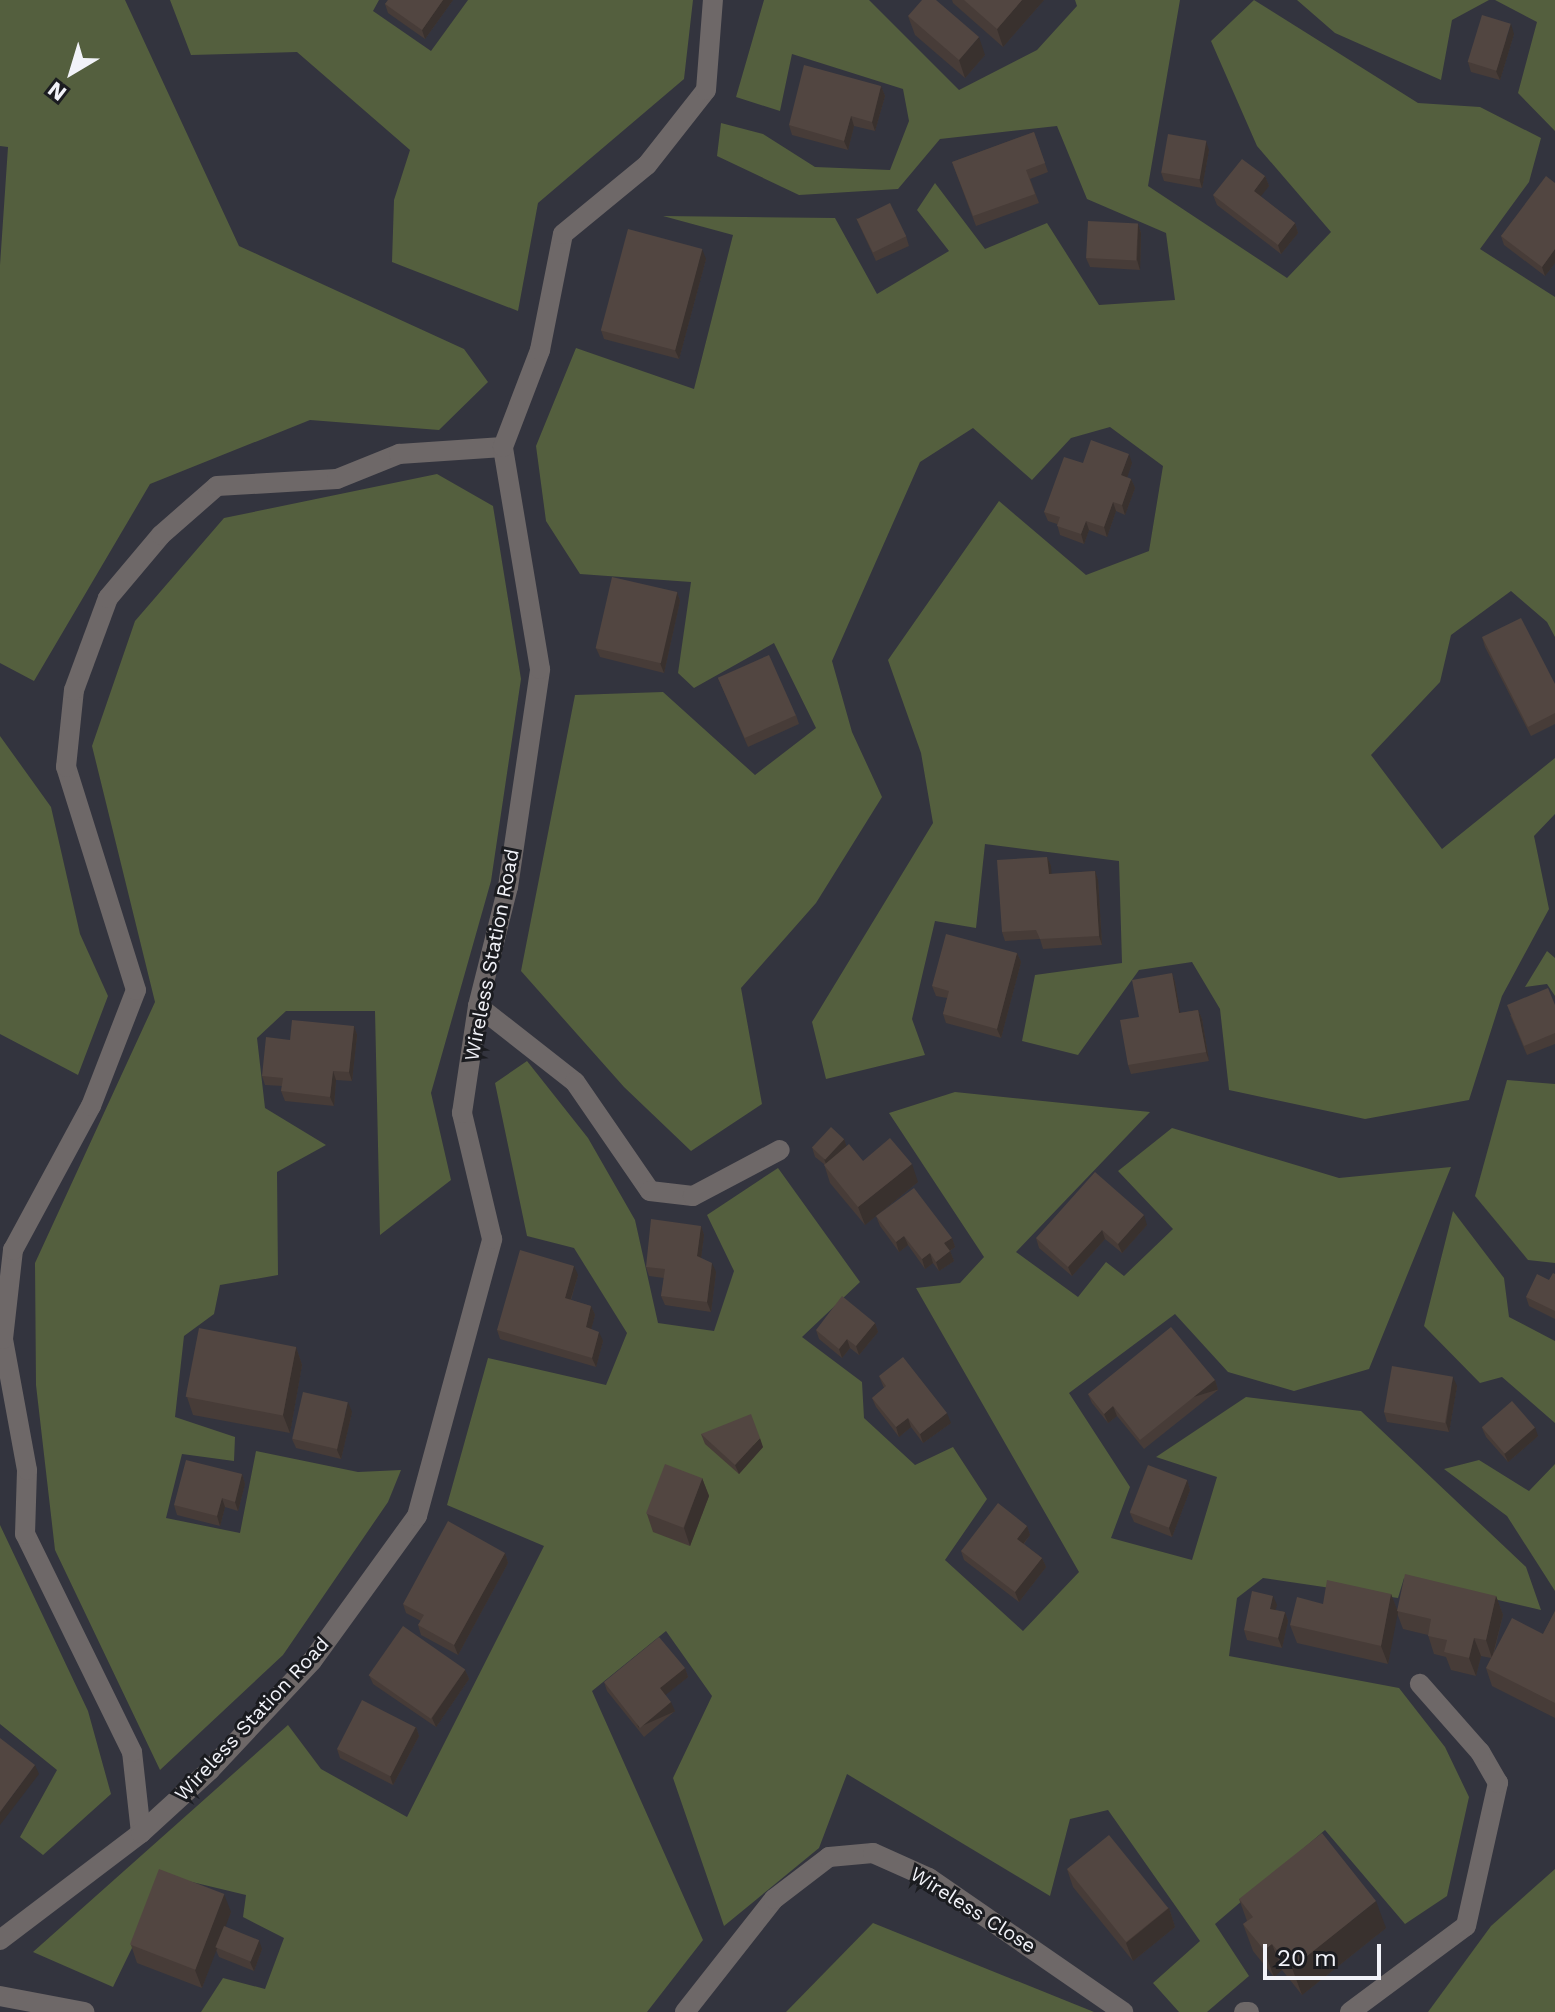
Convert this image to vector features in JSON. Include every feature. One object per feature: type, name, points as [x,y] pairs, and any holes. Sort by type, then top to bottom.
[{"type":"street","points":[[141,1833],[132,1752],[25,1534],[27,1470],[3,1339],[13,1250],[91,1106],[136,990],[66,767],[74,690],[108,598],[161,535],[217,486],[337,479],[399,454],[503,447],[540,350],[563,234],[647,165],[706,90],[713,0]]},
{"type":"street","name":"Wireless Station Road","points":[[0,1940],[141,1833],[210,1770],[312,1661],[417,1516],[492,1239],[462,1113],[478,1006],[508,887],[540,669],[503,447]]},
{"type":"street","points":[[478,1006],[575,1082],[650,1191],[693,1196],[780,1150]]},
{"type":"street","points":[[1350,2012],[1466,1926],[1498,1783],[1480,1752],[1420,1684]]},
{"type":"street","name":"Wireless Close","points":[[685,2012],[774,1899],[829,1857],[873,1853],[929,1878],[1123,2012]]},
{"type":"street","points":[[0,1996],[84,2012]]},
{"type":"green space","points":[[0,0],[125,0],[239,246],[464,349],[488,382],[439,430],[310,420],[150,484],[34,681],[0,663],[0,265],[8,147],[0,146]]},
{"type":"green space","points":[[170,0],[379,0],[373,11],[431,51],[468,0],[693,0],[684,79],[538,203],[518,311],[392,262],[394,200],[410,150],[297,52],[191,55]]},
{"type":"green space","points":[[764,0],[869,0],[959,90],[1037,50],[1077,6],[1075,0],[1180,0],[1148,186],[1287,278],[1331,232],[1257,146],[1211,41],[1254,0],[1418,103],[1480,107],[1541,138],[1529,182],[1480,249],[1555,297],[1555,637],[1547,622],[1511,591],[1451,635],[1440,682],[1371,755],[1442,849],[1555,758],[1555,814],[1534,836],[1549,909],[1502,996],[1469,1100],[1365,1119],[1229,1090],[1220,1009],[1192,962],[1139,970],[1078,1055],[1022,1041],[1035,975],[1122,963],[1119,861],[985,844],[976,928],[935,921],[912,1019],[925,1055],[826,1079],[812,1022],[933,823],[921,753],[888,660],[999,501],[1086,575],[1149,551],[1163,466],[1110,427],[1071,438],[1032,480],[973,428],[920,462],[832,661],[852,732],[882,797],[816,903],[741,988],[762,1104],[691,1151],[624,1087],[521,971],[575,695],[663,692],[755,775],[816,728],[774,643],[694,688],[678,673],[691,582],[580,574],[546,521],[536,446],[576,348],[694,389],[733,235],[663,216],[835,218],[877,294],[949,251],[917,210],[935,183],[985,249],[1047,223],[1099,305],[1175,300],[1166,233],[1087,199],[1057,126],[940,139],[898,189],[799,195],[717,156],[721,123],[763,134],[815,167],[890,170],[909,121],[903,89],[792,54],[780,111],[736,97]]},
{"type":"green space","points":[[1297,0],[1489,0],[1452,20],[1441,80],[1335,33]]},
{"type":"green space","points":[[1495,0],[1555,0],[1555,131],[1518,93],[1537,22]]},
{"type":"green space","points":[[437,474],[493,506],[521,679],[491,881],[431,1093],[451,1180],[380,1235],[375,1011],[286,1011],[257,1038],[265,1108],[326,1145],[277,1172],[278,1275],[220,1285],[214,1314],[184,1336],[175,1417],[235,1437],[234,1461],[182,1454],[166,1518],[240,1533],[256,1451],[358,1472],[401,1470],[388,1502],[283,1655],[160,1770],[55,1550],[36,1385],[35,1263],[155,1002],[92,746],[135,621],[224,518]]},
{"type":"green space","points":[[0,736],[51,807],[80,934],[108,996],[78,1075],[0,1034]]},
{"type":"green space","points":[[1547,951],[1555,958],[1555,996],[1547,984],[1525,987]]},
{"type":"green space","points":[[527,1061],[588,1138],[635,1220],[658,1323],[714,1331],[734,1271],[707,1215],[778,1168],[860,1282],[802,1337],[862,1382],[864,1418],[915,1465],[953,1447],[987,1499],[945,1560],[1023,1631],[1079,1572],[916,1288],[960,1283],[984,1257],[889,1113],[955,1092],[1150,1112],[1016,1252],[1078,1297],[1106,1262],[1124,1276],[1173,1229],[1118,1171],[1172,1128],[1339,1178],[1451,1167],[1369,1369],[1294,1391],[1228,1372],[1175,1314],[1069,1393],[1130,1487],[1111,1538],[1192,1560],[1217,1477],[1156,1457],[1246,1397],[1361,1411],[1526,1567],[1541,1610],[1404,1578],[1398,1598],[1263,1578],[1237,1598],[1229,1656],[1399,1688],[1445,1747],[1469,1797],[1447,1896],[1405,1924],[1325,1830],[1215,1924],[1249,1976],[1207,2012],[1179,2012],[1153,1983],[1200,1941],[1108,1810],[1070,1819],[1050,1896],[847,1774],[819,1848],[724,1926],[673,1778],[712,1696],[666,1631],[592,1691],[703,1940],[647,2012],[201,2012],[223,1978],[265,1989],[284,1938],[243,1917],[246,1895],[167,1876],[113,1987],[33,1952],[288,1725],[321,1769],[407,1817],[544,1546],[447,1505],[488,1358],[606,1385],[627,1333],[574,1248],[527,1236],[495,1083]]},
{"type":"green space","points":[[1507,1080],[1555,1084],[1555,1263],[1528,1260],[1475,1196]]},
{"type":"green space","points":[[1453,1211],[1504,1278],[1509,1317],[1555,1341],[1555,1423],[1502,1377],[1480,1383],[1424,1326]]},
{"type":"green space","points":[[1479,1460],[1529,1491],[1555,1464],[1555,1591],[1507,1516],[1444,1469]]},
{"type":"green space","points":[[0,1525],[88,1711],[111,1794],[43,1855],[20,1837],[57,1770],[0,1724]]},
{"type":"green space","points":[[1555,1869],[1555,2012],[1428,2012],[1491,1926]]},
{"type":"green space","points":[[873,1923],[1094,2012],[786,2012]]},
{"type":"building","points":[[388,0],[443,0],[422,30],[385,4]]},
{"type":"building","points":[[922,0],[936,0],[979,37],[959,60],[908,16]]},
{"type":"building","points":[[964,0],[1022,0],[997,29]]},
{"type":"building","points":[[1482,15],[1511,24],[1496,71],[1468,62]]},
{"type":"building","points":[[804,65],[881,86],[872,122],[851,116],[844,141],[789,125]]},
{"type":"building","points":[[1034,132],[1045,163],[1026,170],[1035,194],[973,216],[952,162]]},
{"type":"building","points":[[1168,134],[1206,141],[1200,179],[1161,172]]},
{"type":"building","points":[[1242,159],[1265,176],[1254,191],[1295,223],[1278,245],[1213,195]]},
{"type":"building","points":[[1546,176],[1555,183],[1555,249],[1542,267],[1501,236]]},
{"type":"building","points":[[890,203],[906,236],[873,252],[857,219]]},
{"type":"building","points":[[1088,221],[1138,224],[1136,261],[1086,258]]},
{"type":"building","points":[[628,229],[702,249],[675,350],[601,330]]},
{"type":"building","points":[[1091,440],[1129,454],[1121,475],[1131,479],[1122,505],[1113,502],[1104,527],[1086,521],[1081,534],[1057,526],[1060,517],[1044,512],[1064,457],[1083,463]]},
{"type":"building","points":[[612,577],[677,592],[661,663],[596,648]]},
{"type":"building","points":[[1521,618],[1555,684],[1555,713],[1528,727],[1482,637]]},
{"type":"building","points":[[769,655],[796,715],[745,738],[718,678]]},
{"type":"building","points":[[1047,857],[1049,874],[1095,871],[1099,936],[1040,939],[1036,930],[1002,932],[997,860]]},
{"type":"building","points":[[946,934],[1017,953],[997,1029],[943,1014],[949,991],[932,986]]},
{"type":"building","points":[[1172,973],[1179,1013],[1198,1010],[1206,1052],[1128,1065],[1120,1020],[1139,1017],[1132,980]]},
{"type":"building","points":[[1548,988],[1555,1005],[1555,1033],[1524,1046],[1507,1005]]},
{"type":"building","points":[[292,1020],[354,1026],[349,1072],[333,1071],[330,1097],[281,1091],[283,1078],[262,1076],[266,1037],[290,1040]]},
{"type":"building","points":[[831,1127],[844,1139],[825,1160],[812,1147]]},
{"type":"building","points":[[890,1138],[912,1164],[858,1207],[824,1165],[849,1144],[863,1161]]},
{"type":"building","points":[[1095,1172],[1144,1215],[1118,1244],[1102,1230],[1068,1267],[1036,1238]]},
{"type":"building","points":[[914,1188],[952,1238],[944,1243],[950,1251],[936,1262],[930,1253],[922,1259],[904,1236],[896,1242],[876,1216]]},
{"type":"building","points":[[651,1219],[701,1226],[697,1256],[712,1263],[707,1302],[661,1296],[665,1269],[646,1267]]},
{"type":"building","points":[[520,1250],[574,1266],[565,1298],[591,1306],[586,1327],[599,1332],[592,1358],[497,1330]]},
{"type":"building","points":[[1553,1273],[1555,1311],[1526,1297],[1537,1274],[1549,1280]]},
{"type":"building","points":[[842,1296],[875,1323],[856,1346],[847,1339],[839,1349],[816,1330]]},
{"type":"building","points":[[1171,1327],[1215,1380],[1140,1440],[1113,1406],[1104,1414],[1088,1394]]},
{"type":"building","points":[[199,1328],[296,1347],[283,1416],[186,1397]]},
{"type":"building","points":[[903,1357],[947,1413],[920,1434],[908,1418],[896,1427],[872,1398],[886,1386],[879,1376]]},
{"type":"building","points":[[1392,1366],[1453,1377],[1445,1423],[1384,1412]]},
{"type":"building","points":[[303,1392],[348,1402],[337,1449],[292,1439]]},
{"type":"building","points":[[1512,1401],[1535,1427],[1505,1454],[1482,1427]]},
{"type":"building","points":[[751,1414],[760,1438],[735,1465],[701,1434]]},
{"type":"building","points":[[186,1460],[242,1474],[235,1502],[222,1498],[217,1516],[174,1505]]},
{"type":"building","points":[[665,1464],[702,1478],[683,1528],[646,1513]]},
{"type":"building","points":[[1148,1465],[1187,1480],[1169,1528],[1130,1513]]},
{"type":"building","points":[[998,1503],[1027,1526],[1017,1539],[1042,1558],[1015,1592],[961,1551]]},
{"type":"building","points":[[448,1521],[505,1553],[454,1645],[418,1625],[424,1615],[403,1604]]},
{"type":"building","points":[[1405,1574],[1496,1596],[1486,1640],[1474,1638],[1469,1658],[1444,1652],[1447,1640],[1428,1636],[1431,1619],[1397,1611]]},
{"type":"building","points":[[1327,1580],[1391,1594],[1381,1646],[1290,1625],[1297,1597],[1323,1604]]},
{"type":"building","points":[[1252,1591],[1273,1596],[1270,1609],[1285,1612],[1278,1638],[1244,1630]]},
{"type":"building","points":[[1555,1611],[1555,1703],[1486,1668],[1512,1618],[1543,1634]]},
{"type":"building","points":[[403,1626],[465,1670],[431,1719],[369,1675]]},
{"type":"building","points":[[659,1637],[685,1668],[660,1688],[671,1702],[640,1728],[604,1682]]},
{"type":"building","points":[[362,1700],[415,1727],[390,1776],[337,1749]]},
{"type":"building","points":[[0,1738],[35,1765],[0,1812]]},
{"type":"building","points":[[1322,1833],[1376,1901],[1292,1968],[1272,1944],[1264,1950],[1243,1924],[1253,1917],[1239,1899]]},
{"type":"building","points":[[1109,1835],[1168,1908],[1126,1942],[1067,1869]]},
{"type":"building","points":[[159,1869],[224,1894],[195,1970],[130,1945]]},
{"type":"building","points":[[224,1926],[259,1940],[251,1962],[215,1947]]}]
